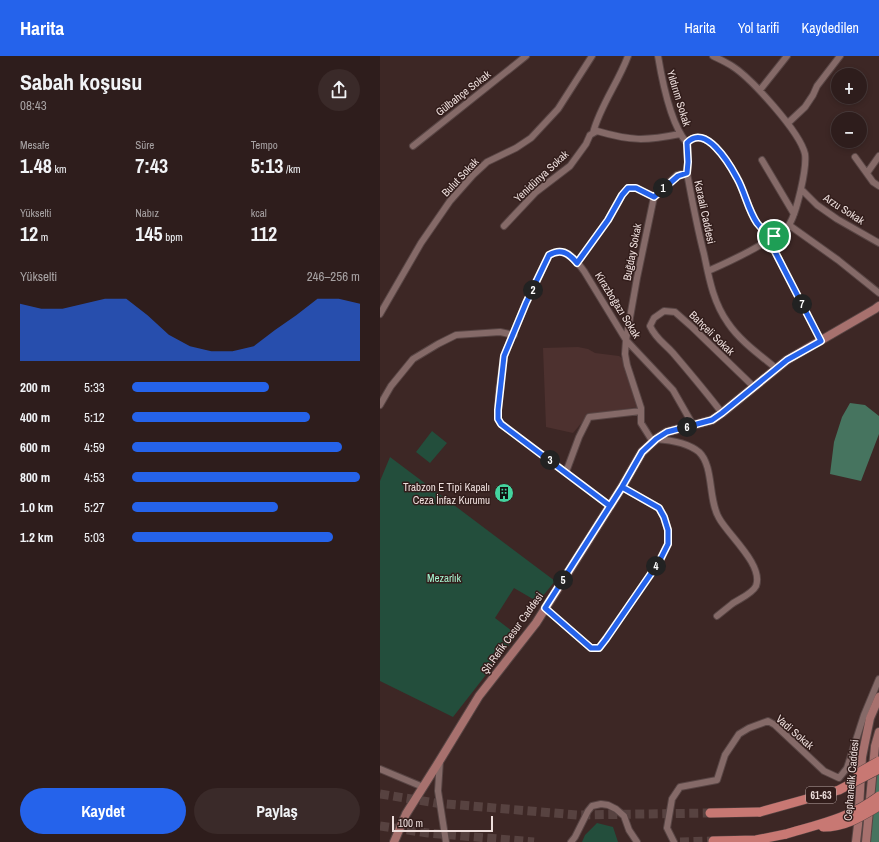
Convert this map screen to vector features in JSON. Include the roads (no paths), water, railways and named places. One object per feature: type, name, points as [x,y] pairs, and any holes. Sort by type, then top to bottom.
[{"type":"main road","name":"61-63","points":[[799,801],[840,783],[879,761]]},
{"type":"main road","name":"61-63","points":[[710,813],[760,812],[839,790],[879,769]]},
{"type":"main road","name":"61-63","points":[[713,841],[756,840],[786,834],[840,818],[865,806],[879,796]]},
{"type":"main road","name":"61-63","points":[[810,827],[832,827],[853,822],[879,806]]},
{"type":"street","name":"Gülbahçe Sokak","points":[[413,146],[526,56]]},
{"type":"street","name":"Bulut Sokak","points":[[380,314],[421,243],[450,202],[473,175],[487,162],[516,148],[531,138],[558,109],[592,56]]},
{"type":"street","name":"Yenidünya Sokak","points":[[504,226],[536,192],[570,166],[586,144],[590,135],[593,133],[596,120],[628,56]]},
{"type":"street","name":"Yıldırım Sokak","points":[[658,56],[672,116],[680,134],[687,143]]},
{"type":"street","points":[[708,271],[739,257],[771,238],[789,225],[794,214],[805,168],[805,154],[800,141],[788,123],[760,90],[733,66],[713,56]]},
{"type":"street","points":[[760,90],[787,56]]},
{"type":"street","points":[[788,123],[805,107],[813,96],[817,86],[840,56]]},
{"type":"street","points":[[593,133],[597,131],[625,139],[635,140],[654,139],[680,134]]},
{"type":"street","points":[[687,143],[690,139],[701,137],[712,143],[737,178],[756,222],[771,238],[821,341]]},
{"type":"street","name":"Karaali Caddesi","points":[[687,143],[687,173],[712,291],[728,324],[751,348],[777,369]]},
{"type":"street","points":[[867,173],[879,156]]},
{"type":"street","points":[[855,157],[873,182],[879,186]]},
{"type":"street","points":[[762,160],[794,214]]},
{"type":"street","points":[[577,263],[608,220],[622,195],[628,188],[636,188],[654,197],[678,176],[687,173]]},
{"type":"street","name":"Arzu Sokak","points":[[801,189],[817,205],[837,219],[879,243]]},
{"type":"street","name":"Buğday Sokak","points":[[654,197],[640,263],[626,340],[625,354],[641,411],[642,423],[654,441]]},
{"type":"street","points":[[789,225],[838,260],[879,293]]},
{"type":"street","name":"Kirazboğazı Sokak","points":[[610,506],[501,424],[498,419],[499,391],[504,356],[526,303],[549,255],[555,251],[563,252],[571,256],[577,263],[592,284],[626,340],[673,390],[693,426]]},
{"type":"street","name":"Şh.Refik Cesur Caddesi","points":[[394,842],[406,814],[479,696],[536,623],[622,487],[642,452],[667,432],[712,420],[787,360],[879,306]]},
{"type":"street","name":"Bahçeli Sokak","points":[[722,413],[679,360],[654,334],[650,326],[654,318],[664,311],[675,312],[754,387]]},
{"type":"street","points":[[380,405],[391,386],[413,359],[438,344],[456,335],[500,332],[514,335]]},
{"type":"street","points":[[566,472],[579,437],[589,417],[641,411]]},
{"type":"street","points":[[654,441],[669,440],[684,444],[699,452],[705,460],[708,468],[715,511],[723,526],[741,546],[754,567],[757,580],[755,587],[748,594],[717,616]]},
{"type":"street","points":[[545,608],[591,648],[599,648],[659,562],[668,544],[668,530],[664,517],[659,508],[622,487]]},
{"type":"street","name":"Vadi Sokak","points":[[674,842],[667,828],[672,799],[680,787],[718,780],[725,755],[739,734],[760,723],[768,721],[775,725],[798,746],[814,764],[824,772],[839,778],[847,768],[864,715],[879,679]]},
{"type":"street","name":"Cephanelik Caddesi","points":[[856,842],[862,757],[870,718],[879,697]]},
{"type":"street","points":[[866,842],[875,746],[879,732]]},
{"type":"street","points":[[440,760],[438,791],[446,842]]},
{"type":"street","points":[[380,769],[423,787]]},
{"type":"street","points":[[571,842],[588,811],[592,806],[601,804],[608,805],[616,809],[624,816],[629,830],[637,842]]},
{"type":"tunnel","points":[[380,794],[436,803],[577,815],[710,813]]},
{"type":"tunnel","points":[[380,826],[428,833],[534,842]]},
{"type":"tunnel","points":[[680,842],[713,841]]},
{"type":"place","name":"Trabzon E Tipi Kapalı Ceza İnfaz Kurumu","points":[[504,493]]},
{"type":"park label","name":"Mezarlık","points":[[444,578]]}]
